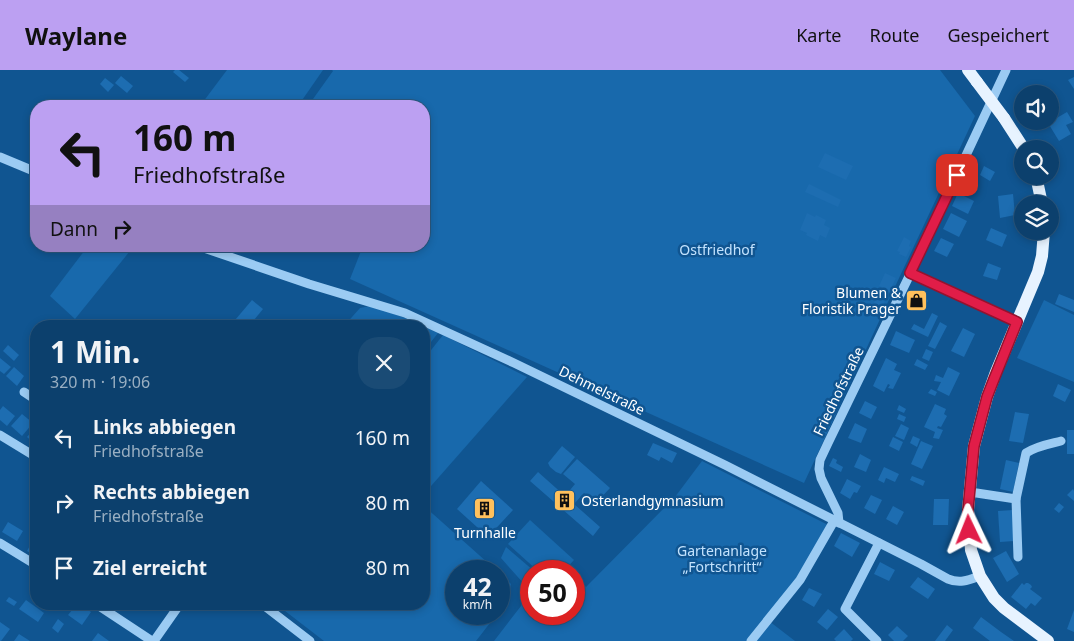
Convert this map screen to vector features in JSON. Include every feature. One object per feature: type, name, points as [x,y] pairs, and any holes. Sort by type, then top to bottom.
[{"type":"main road","points":[[968,70],[1018,140]]},
{"type":"main road","points":[[1043,240],[1038,272],[987,397],[974,446],[968,510],[971,550],[980,576],[994,598],[1004,608],[1048,641]]},
{"type":"street","name":"Friedhofstraße","points":[[836,522],[838,513],[821,478],[820,460],[1006,70]]},
{"type":"street","points":[[0,157],[30,170]]},
{"type":"street","name":"Dehmelstraße","points":[[216,252],[309,284],[405,313],[420,320]]},
{"type":"street","points":[[910,273],[1017,322]]},
{"type":"street","name":"Dehmelstraße","points":[[430,325],[726,465],[953,581],[962,582],[980,576]]},
{"type":"street","points":[[24,392],[30,396]]},
{"type":"street","points":[[0,435],[30,453]]},
{"type":"street","points":[[1018,557],[1016,499],[1026,453],[1061,441]]},
{"type":"street","points":[[970,492],[1016,499]]},
{"type":"street","points":[[751,641],[800,580],[836,522]]},
{"type":"street","points":[[877,641],[845,609],[878,542]]},
{"type":"street","points":[[0,543],[30,561]]},
{"type":"street","points":[[105,610],[153,641],[176,610]]},
{"type":"street","points":[[270,610],[310,641]]},
{"type":"green space","points":[[227,70],[323,70],[302,100],[204,100]]},
{"type":"green space","name":"Ostfriedhof","points":[[940,70],[975,116],[804,483],[350,279],[361,252],[430,252],[430,100],[312,100],[333,71]]},
{"type":"green space","points":[[83,252],[129,252],[75,319],[50,296]]},
{"type":"green space","points":[[1044,300],[1074,315],[1074,382],[1017,358]]},
{"type":"green space","points":[[370,306],[410,320],[349,320],[360,308]]},
{"type":"green space","points":[[430,329],[438,333],[430,343]]},
{"type":"green space","points":[[443,335],[527,377],[430,487],[430,351]]},
{"type":"green space","name":"Gartenanlage „Fortschritt“","points":[[702,461],[834,528],[769,621],[795,641],[494,641],[506,625],[510,625],[510,620],[520,607],[520,625],[585,625],[585,586],[675,497]]},
{"type":"green space","points":[[430,511],[485,560],[445,560],[445,625],[488,625],[476,641],[324,641],[284,610],[430,610]]},
{"type":"green space","points":[[530,520],[574,560],[526,560],[508,544]]},
{"type":"green space","name":"Gartenanlage „Fortschritt“","points":[[506,547],[521,560],[520,579],[510,568],[510,560],[503,560],[501,558]]},
{"type":"building","points":[[179,70],[189,78],[185,82],[173,72]]},
{"type":"building","points":[[121,76],[133,86],[127,93],[115,83]]},
{"type":"building","points":[[1074,77],[1074,89],[1068,80]]},
{"type":"building","points":[[105,78],[114,85],[108,92],[100,84]]},
{"type":"building","points":[[1067,112],[1073,122],[1066,125],[1071,134],[1059,141],[1052,130],[1059,130],[1059,117]]},
{"type":"building","points":[[825,153],[853,166],[846,180],[818,167]]},
{"type":"building","points":[[984,166],[995,172],[990,181],[980,175]]},
{"type":"building","points":[[809,184],[841,200],[838,207],[805,192]]},
{"type":"building","points":[[958,193],[974,201],[968,214],[952,206]]},
{"type":"building","points":[[1013,194],[1014,215],[1000,218],[998,196]]},
{"type":"building","points":[[807,213],[826,220],[824,225],[830,228],[826,238],[820,235],[818,241],[800,230]]},
{"type":"building","points":[[951,213],[967,221],[959,237],[943,229]]},
{"type":"building","points":[[991,228],[1007,235],[1002,247],[986,240]]},
{"type":"building","points":[[904,237],[911,241],[909,246],[911,247],[906,257],[897,251]]},
{"type":"building","points":[[941,238],[954,244],[947,257],[934,251]]},
{"type":"building","points":[[988,263],[1001,268],[997,280],[983,276]]},
{"type":"building","points":[[885,273],[896,278],[880,311],[872,307],[882,287],[879,286]]},
{"type":"building","name":"Blumen & Floristik Prager","points":[[914,291],[928,301],[923,310],[920,311],[907,304],[906,301],[911,292]]},
{"type":"building","points":[[1059,294],[1074,300],[1074,312],[1055,304]]},
{"type":"building","points":[[252,300],[263,309],[254,320],[235,320]]},
{"type":"building","points":[[932,313],[938,316],[928,337],[911,329],[914,324],[924,329]]},
{"type":"building","points":[[940,322],[947,326],[935,349],[928,346]]},
{"type":"building","points":[[963,328],[975,334],[964,357],[951,351]]},
{"type":"building","points":[[896,331],[915,340],[909,353],[890,345]]},
{"type":"building","points":[[8,345],[19,355],[14,361],[3,351]]},
{"type":"building","points":[[926,349],[933,352],[929,361],[922,358]]},
{"type":"building","points":[[0,358],[11,367],[4,374],[0,371]]},
{"type":"building","points":[[886,358],[897,364],[894,370],[901,373],[893,389],[888,388],[890,385],[888,384],[884,392],[873,386]]},
{"type":"building","points":[[917,359],[928,365],[925,370],[914,365]]},
{"type":"building","points":[[14,367],[24,376],[17,386],[6,376]]},
{"type":"building","points":[[948,367],[960,373],[949,396],[937,390],[941,382],[934,381],[936,375],[943,378]]},
{"type":"building","points":[[1058,384],[1071,390],[1065,402],[1053,396]]},
{"type":"building","points":[[931,389],[937,392],[935,396],[928,393]]},
{"type":"building","points":[[865,401],[877,407],[871,419],[859,413]]},
{"type":"building","points":[[935,404],[946,409],[944,414],[947,416],[941,427],[938,426],[937,428],[943,430],[939,439],[933,438],[935,432],[924,427]]},
{"type":"building","points":[[899,405],[906,409],[904,413],[897,410]]},
{"type":"building","points":[[3,406],[15,416],[7,426],[0,420],[0,410]]},
{"type":"building","points":[[1015,412],[1029,414],[1023,443],[1009,441]]},
{"type":"building","points":[[22,414],[30,421],[30,427],[22,436],[11,426]]},
{"type":"building","points":[[899,414],[906,417],[904,422],[897,419]]},
{"type":"building","points":[[855,423],[867,429],[861,443],[848,438]]},
{"type":"building","points":[[901,424],[909,428],[904,440],[895,436]]},
{"type":"building","points":[[1067,430],[1074,430],[1074,454],[1067,454]]},
{"type":"building","points":[[913,436],[920,439],[917,447],[910,443]]},
{"type":"building","points":[[893,437],[903,442],[899,451],[889,446]]},
{"type":"building","points":[[921,441],[933,446],[922,469],[911,464]]},
{"type":"building","points":[[653,443],[677,453],[672,463],[661,457],[659,461],[647,455]]},
{"type":"building","points":[[562,446],[575,457],[561,474],[550,467],[548,463]]},
{"type":"building","points":[[860,454],[871,460],[866,472],[854,467]]},
{"type":"building","points":[[833,458],[837,460],[836,463],[843,467],[841,472],[829,466]]},
{"type":"building","name":"Osterlandgymnasium","points":[[577,459],[610,488],[596,503],[584,493],[574,504],[600,527],[593,536],[530,481],[538,472],[565,496],[575,484],[563,474]]},
{"type":"building","points":[[1006,460],[1019,463],[1013,492],[1000,489]]},
{"type":"building","points":[[884,467],[899,474],[895,482],[886,478],[884,483],[878,480]]},
{"type":"building","points":[[912,476],[925,481],[923,486],[910,480]]},
{"type":"building","points":[[847,479],[861,486],[850,499],[840,493]]},
{"type":"building","name":"Turnhalle","points":[[481,481],[513,510],[488,537],[457,509]]},
{"type":"building","points":[[1073,489],[1074,491],[1074,501],[1067,495]]},
{"type":"building","points":[[871,495],[882,500],[875,514],[864,508]]},
{"type":"building","points":[[934,499],[949,499],[948,525],[933,525]]},
{"type":"building","points":[[1059,503],[1064,507],[1059,513],[1054,509]]},
{"type":"building","points":[[893,506],[904,512],[897,525],[886,519]]},
{"type":"building","points":[[1013,510],[1014,541],[1000,542],[998,511]]},
{"type":"building","points":[[8,522],[23,531],[17,541],[2,532]]},
{"type":"building","points":[[841,533],[860,543],[852,557],[834,546]]},
{"type":"building","points":[[1006,551],[1019,574],[1007,582],[993,558]]},
{"type":"building","points":[[880,562],[895,570],[889,581],[874,574]]},
{"type":"building","points":[[918,577],[935,589],[928,599],[910,587]]},
{"type":"building","points":[[1022,583],[1024,585],[1028,583],[1031,585],[1030,589],[1042,598],[1035,606],[1031,603],[1026,609],[1011,597]]},
{"type":"building","points":[[809,588],[822,594],[814,607],[802,600]]},
{"type":"building","points":[[9,597],[17,602],[14,606],[6,601]]},
{"type":"building","points":[[26,600],[30,603],[30,610],[40,610],[44,613],[38,622],[19,609]]},
{"type":"building","points":[[828,609],[838,617],[827,630],[817,622]]},
{"type":"building","points":[[72,610],[88,610],[91,612],[82,625],[68,615]]},
{"type":"building","points":[[1074,610],[1074,632],[1067,629]]},
{"type":"building","points":[[981,617],[1014,641],[990,641],[973,628]]},
{"type":"building","points":[[58,619],[64,624],[58,633],[52,628]]},
{"type":"building","points":[[0,622],[10,629],[1,641],[0,641]]},
{"type":"building","points":[[947,625],[953,630],[945,641],[935,641]]},
{"type":"building","points":[[897,626],[908,636],[903,641],[894,641],[888,635]]},
{"type":"building","points":[[844,629],[853,639],[851,641],[836,641],[834,639]]},
{"type":"building","points":[[98,633],[109,641],[92,641]]},
{"type":"building","points":[[19,634],[30,641],[14,641]]},
{"type":"place","name":"Blumen & Floristik Prager","points":[[917,300]]},
{"type":"place","name":"Osterlandgymnasium","points":[[565,500]]},
{"type":"place","name":"Turnhalle","points":[[485,509]]},
{"type":"route","points":[[957,175],[910,273],[1017,322],[987,397],[974,446],[968,510],[969,530]]}]
